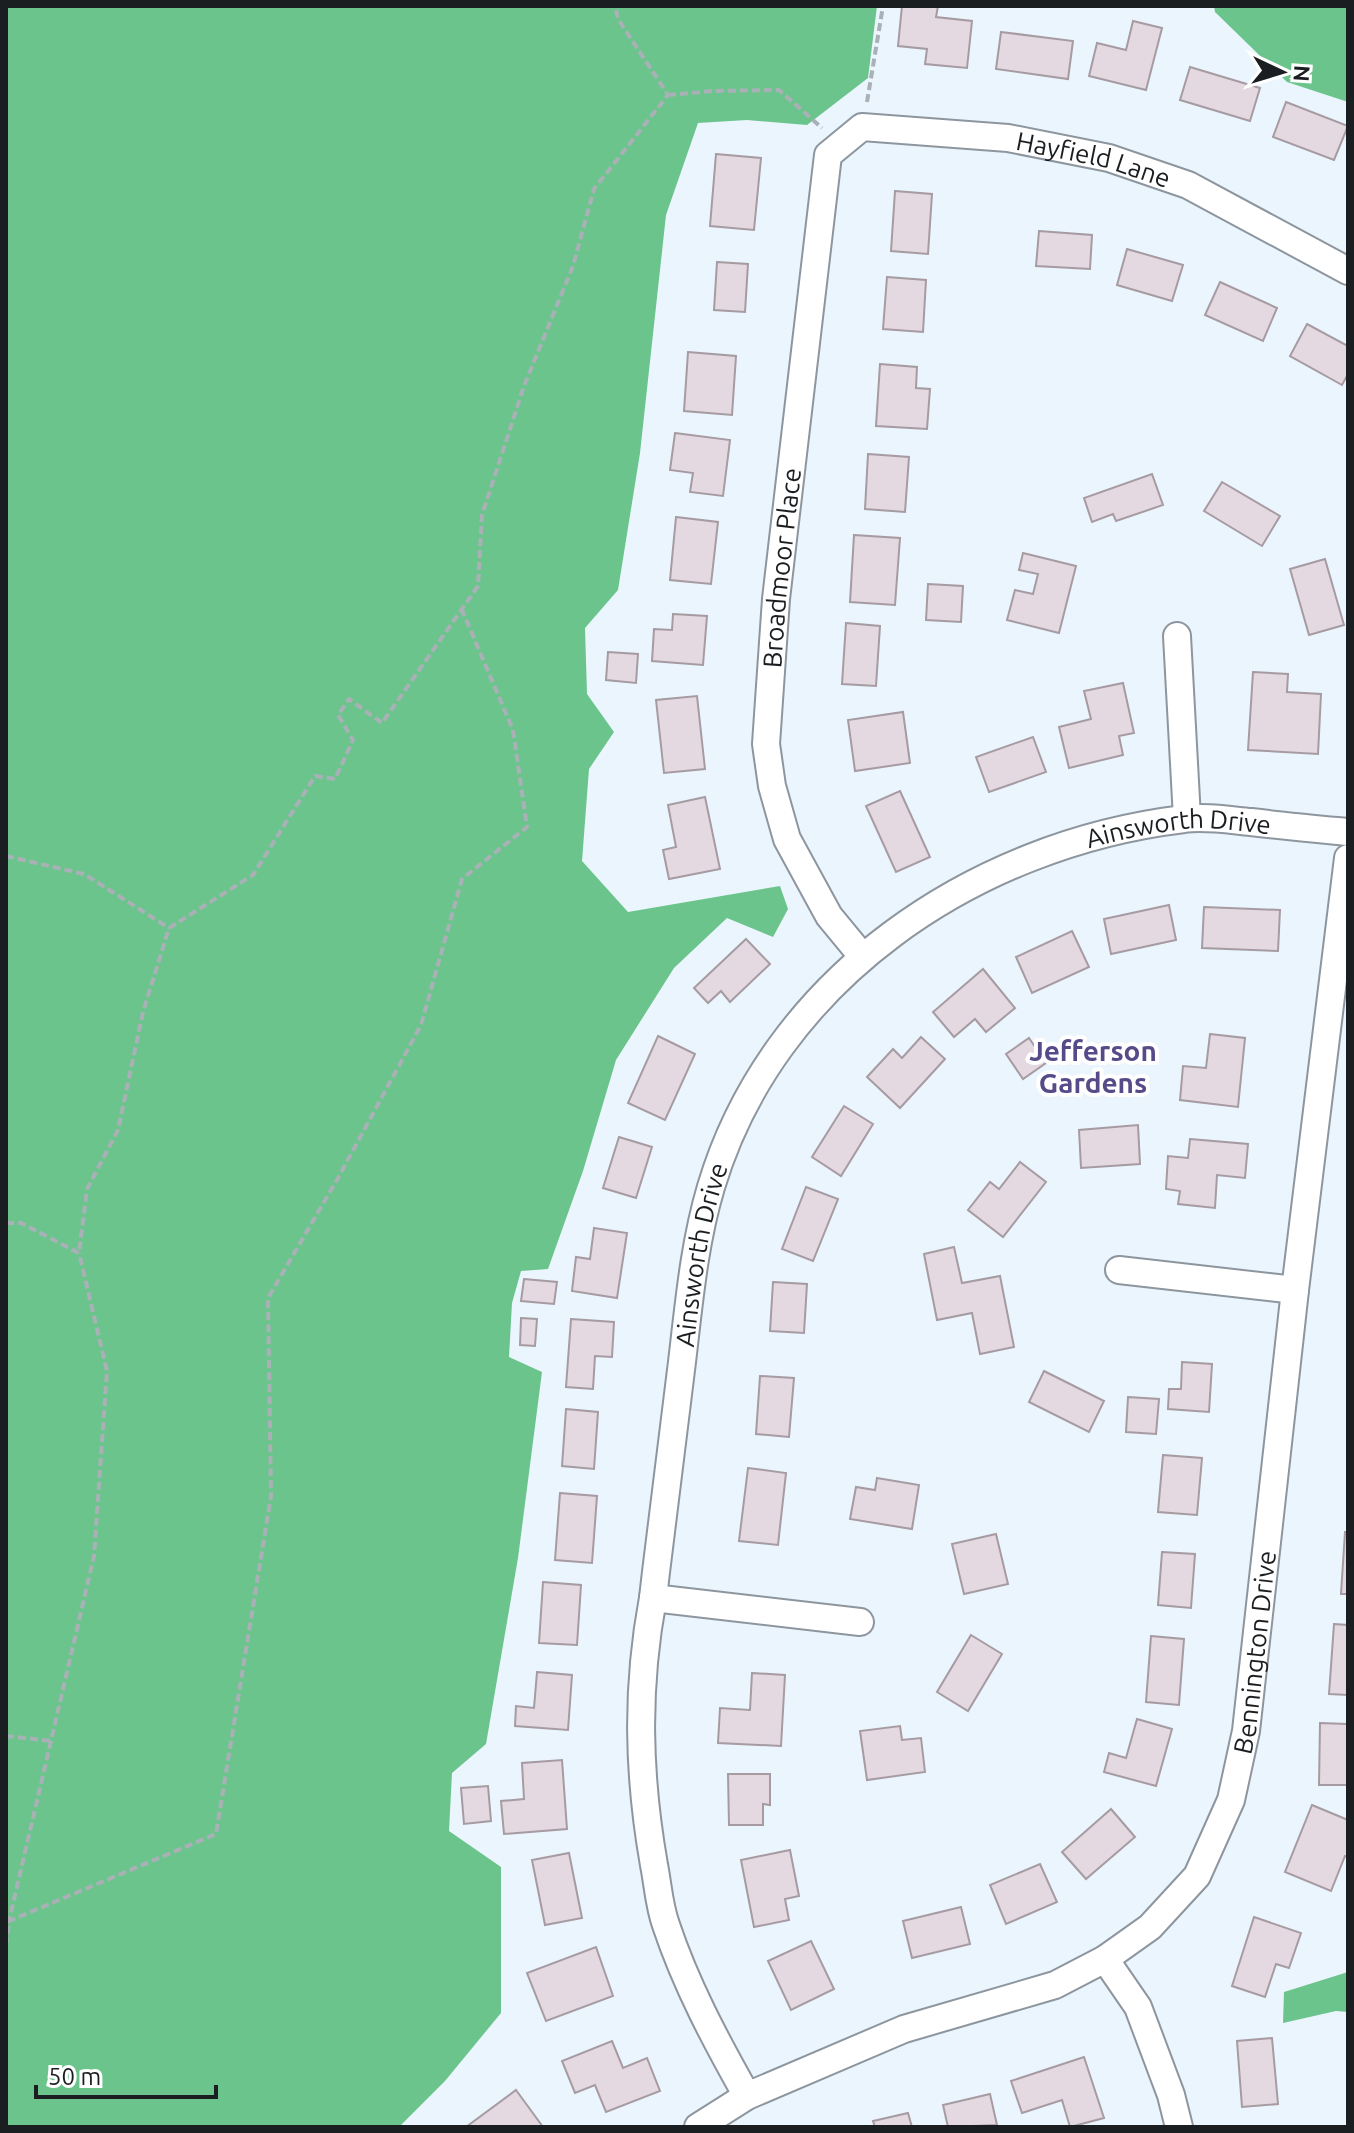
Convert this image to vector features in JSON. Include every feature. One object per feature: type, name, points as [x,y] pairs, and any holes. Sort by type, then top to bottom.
[{"type":"street","points":[[834,150],[862,127]]},
{"type":"street","name":"Hayfield Lane","points":[[862,127],[1008,138],[1109,158],[1188,185],[1348,271]]},
{"type":"street","name":"Broadmoor Place","points":[[834,150],[776,599],[766,744],[772,786],[787,839],[829,916],[862,956]]},
{"type":"street","points":[[1177,636],[1187,818]]},
{"type":"street","name":"Ainsworth Drive","points":[[747,2096],[701,2014],[665,1923],[640,1766],[645,1638],[653,1598],[694,1261],[711,1187],[738,1117],[776,1052],[819,1000],[862,956],[969,884],[1045,851],[1187,818],[1348,832]]},
{"type":"street","name":"Bennington Drive","points":[[698,2127],[747,2096],[904,2029],[1055,1985],[1105,1959],[1150,1927],[1197,1876],[1231,1800],[1246,1731],[1295,1290],[1348,858]]},
{"type":"street","points":[[1119,1270],[1295,1290]]},
{"type":"street","points":[[653,1598],[860,1622]]},
{"type":"street","points":[[1105,1959],[1138,2007],[1171,2095],[1179,2127]]},
{"type":"path","points":[[615,6],[618,19],[668,95]]},
{"type":"path","points":[[862,127],[883,6]]},
{"type":"path","points":[[6,1946],[8,1921],[94,1556],[107,1371],[79,1253],[87,1189],[118,1130],[143,1012],[169,928],[253,875],[315,776],[335,779],[353,740],[338,715],[349,699],[382,723],[478,586],[482,515],[524,386],[573,266],[594,189],[668,95],[779,90],[834,150]]},
{"type":"path","points":[[8,1921],[216,1834],[271,1496],[268,1298],[421,1025],[462,879],[527,827],[513,730],[462,609]]},
{"type":"path","points":[[6,856],[84,874],[169,928]]},
{"type":"path","points":[[6,1223],[21,1223],[79,1253]]},
{"type":"path","points":[[6,1736],[52,1741]]},
{"type":"green space","points":[[6,6],[877,6],[868,78],[807,125],[747,120],[698,123],[666,215],[640,453],[618,590],[585,628],[587,694],[614,732],[589,769],[582,861],[628,912],[780,886],[788,909],[773,937],[727,918],[674,968],[616,1060],[583,1171],[548,1269],[521,1271],[512,1303],[509,1357],[542,1372],[518,1558],[486,1744],[452,1773],[449,1831],[501,1867],[501,2013],[445,2081],[399,2127],[6,2127]]},
{"type":"green space","points":[[1214,6],[1348,6],[1348,102],[1287,82],[1215,12]]},
{"type":"green space","points":[[1348,1972],[1348,2012],[1336,2011],[1283,2023],[1284,1992]]},
{"type":"building","points":[[902,6],[938,6],[936,17],[972,21],[967,68],[925,64],[927,49],[898,46]]},
{"type":"building","points":[[1133,21],[1162,28],[1146,90],[1089,76],[1097,43],[1126,50]]},
{"type":"building","points":[[1001,32],[1073,41],[1068,79],[996,69]]},
{"type":"building","points":[[1190,67],[1260,88],[1250,121],[1180,100]]},
{"type":"building","points":[[1286,102],[1348,126],[1334,160],[1273,137]]},
{"type":"building","points":[[716,154],[761,158],[754,230],[710,226]]},
{"type":"building","points":[[895,191],[932,194],[928,254],[891,251]]},
{"type":"building","points":[[1039,231],[1092,235],[1090,269],[1036,266]]},
{"type":"building","points":[[1127,249],[1183,265],[1172,301],[1117,285]]},
{"type":"building","points":[[717,262],[748,264],[745,312],[714,310]]},
{"type":"building","points":[[887,277],[926,280],[923,332],[883,329]]},
{"type":"building","points":[[1220,282],[1277,308],[1263,341],[1205,315]]},
{"type":"building","points":[[1307,324],[1348,346],[1348,374],[1342,385],[1290,356]]},
{"type":"building","points":[[688,352],[736,356],[732,415],[684,411]]},
{"type":"building","points":[[880,364],[917,367],[916,388],[930,389],[927,429],[876,426]]},
{"type":"building","points":[[675,433],[730,440],[723,496],[690,492],[693,473],[670,470]]},
{"type":"building","points":[[868,454],[909,457],[905,512],[865,509]]},
{"type":"building","points":[[1152,474],[1163,505],[1116,521],[1113,514],[1092,522],[1084,498]]},
{"type":"building","points":[[1222,482],[1280,516],[1262,546],[1204,511]]},
{"type":"building","points":[[676,517],[718,522],[711,584],[670,580]]},
{"type":"building","points":[[854,535],[900,538],[895,605],[850,602]]},
{"type":"building","points":[[1023,553],[1076,566],[1059,633],[1007,620],[1015,590],[1033,594],[1038,574],[1019,570]]},
{"type":"building","points":[[1325,559],[1344,625],[1309,635],[1290,569]]},
{"type":"building","points":[[928,584],[963,586],[961,622],[926,620]]},
{"type":"building","points":[[673,614],[707,616],[703,665],[652,661],[654,629],[672,630]]},
{"type":"building","points":[[846,623],[880,626],[876,686],[842,684]]},
{"type":"building","points":[[608,652],[638,654],[636,683],[606,680]]},
{"type":"building","points":[[1253,672],[1288,674],[1287,692],[1321,694],[1318,754],[1248,750]]},
{"type":"building","points":[[1123,683],[1134,733],[1119,736],[1123,755],[1069,768],[1059,727],[1091,719],[1084,691]]},
{"type":"building","points":[[697,696],[705,769],[664,773],[656,700]]},
{"type":"building","points":[[903,712],[910,763],[855,771],[848,720]]},
{"type":"building","points":[[1033,737],[1046,772],[989,792],[976,757]]},
{"type":"building","points":[[900,791],[930,857],[896,872],[866,806]]},
{"type":"building","points":[[705,797],[720,869],[669,879],[663,850],[676,847],[668,805]]},
{"type":"building","points":[[1169,905],[1176,940],[1111,954],[1104,919]]},
{"type":"building","points":[[1204,907],[1280,910],[1278,951],[1202,948]]},
{"type":"building","points":[[1072,931],[1089,967],[1032,993],[1016,957]]},
{"type":"building","points":[[746,939],[770,964],[730,1002],[721,991],[708,1003],[694,988]]},
{"type":"building","points":[[983,969],[1015,1008],[986,1032],[975,1019],[954,1037],[933,1012]]},
{"type":"building","points":[[1210,1034],[1245,1038],[1238,1107],[1180,1100],[1183,1066],[1206,1068]]},
{"type":"building","points":[[658,1036],[695,1054],[665,1120],[628,1103]]},
{"type":"building","points":[[921,1037],[945,1059],[900,1108],[867,1077],[893,1049],[902,1058]]},
{"type":"building","points":[[1029,1038],[1046,1063],[1023,1079],[1006,1054]]},
{"type":"building","points":[[844,1106],[873,1124],[841,1176],[812,1157]]},
{"type":"building","points":[[1138,1125],[1140,1164],[1081,1168],[1079,1130]]},
{"type":"building","points":[[619,1137],[652,1147],[636,1198],[603,1188]]},
{"type":"building","points":[[1190,1139],[1248,1144],[1245,1178],[1217,1175],[1215,1208],[1178,1204],[1180,1191],[1166,1189],[1168,1156],[1188,1158]]},
{"type":"building","points":[[1020,1162],[1046,1182],[1003,1237],[968,1210],[990,1182],[999,1189]]},
{"type":"building","points":[[806,1187],[838,1199],[813,1261],[782,1249]]},
{"type":"building","points":[[594,1228],[627,1233],[617,1298],[572,1291],[576,1257],[590,1259]]},
{"type":"building","points":[[954,1247],[962,1283],[1000,1276],[1014,1347],[980,1354],[972,1313],[937,1320],[924,1254]]},
{"type":"building","points":[[524,1279],[557,1282],[554,1304],[521,1301]]},
{"type":"building","points":[[773,1282],[807,1284],[804,1333],[770,1331]]},
{"type":"building","points":[[521,1318],[537,1319],[535,1346],[520,1345]]},
{"type":"building","points":[[571,1319],[614,1322],[612,1357],[595,1356],[593,1389],[566,1387]]},
{"type":"building","points":[[1182,1362],[1212,1364],[1209,1412],[1168,1409],[1169,1389],[1181,1389]]},
{"type":"building","points":[[1044,1371],[1104,1401],[1089,1432],[1029,1402]]},
{"type":"building","points":[[760,1376],[794,1378],[789,1437],[756,1434]]},
{"type":"building","points":[[1128,1397],[1159,1399],[1156,1434],[1126,1432]]},
{"type":"building","points":[[566,1409],[598,1412],[594,1469],[562,1466]]},
{"type":"building","points":[[1163,1455],[1202,1458],[1197,1515],[1158,1512]]},
{"type":"building","points":[[748,1468],[786,1473],[778,1545],[739,1541]]},
{"type":"building","points":[[877,1478],[919,1485],[912,1529],[850,1519],[856,1487],[875,1490]]},
{"type":"building","points":[[560,1493],[597,1496],[592,1563],[555,1560]]},
{"type":"building","points":[[1345,1532],[1348,1532],[1348,1594],[1341,1594]]},
{"type":"building","points":[[996,1534],[1008,1584],[964,1594],[952,1544]]},
{"type":"building","points":[[1162,1552],[1195,1554],[1191,1608],[1158,1605]]},
{"type":"building","points":[[543,1582],[581,1585],[577,1645],[539,1643]]},
{"type":"building","points":[[1334,1624],[1348,1625],[1348,1695],[1329,1694]]},
{"type":"building","points":[[971,1635],[1002,1654],[968,1711],[937,1692]]},
{"type":"building","points":[[1151,1636],[1184,1639],[1179,1705],[1146,1702]]},
{"type":"building","points":[[537,1672],[572,1675],[568,1730],[515,1726],[516,1706],[534,1708]]},
{"type":"building","points":[[752,1673],[785,1675],[781,1746],[718,1743],[720,1708],[750,1710]]},
{"type":"building","points":[[1137,1719],[1172,1729],[1156,1786],[1104,1772],[1109,1753],[1126,1758]]},
{"type":"building","points":[[1320,1723],[1348,1724],[1348,1785],[1319,1785]]},
{"type":"building","points":[[900,1726],[902,1740],[921,1738],[925,1772],[867,1780],[860,1731]]},
{"type":"building","points":[[562,1760],[567,1829],[504,1834],[501,1801],[524,1799],[522,1763]]},
{"type":"building","points":[[728,1774],[770,1774],[770,1805],[763,1804],[763,1825],[729,1825]]},
{"type":"building","points":[[488,1786],[491,1821],[464,1824],[461,1788]]},
{"type":"building","points":[[1312,1805],[1348,1820],[1348,1857],[1345,1856],[1331,1891],[1285,1872]]},
{"type":"building","points":[[1111,1809],[1135,1837],[1086,1879],[1062,1852]]},
{"type":"building","points":[[790,1850],[799,1896],[785,1899],[789,1920],[754,1927],[741,1860]]},
{"type":"building","points":[[569,1853],[582,1918],[545,1925],[532,1860]]},
{"type":"building","points":[[1040,1864],[1057,1902],[1006,1924],[990,1885]]},
{"type":"building","points":[[961,1907],[970,1944],[912,1958],[903,1921]]},
{"type":"building","points":[[1254,1917],[1301,1933],[1289,1968],[1276,1964],[1265,1997],[1232,1986]]},
{"type":"building","points":[[811,1941],[834,1989],[791,2010],[768,1961]]},
{"type":"building","points":[[596,1947],[613,1996],[546,2021],[527,1973]]},
{"type":"building","points":[[1272,2038],[1278,2104],[1242,2107],[1237,2041]]},
{"type":"building","points":[[612,2041],[623,2068],[647,2058],[660,2091],[606,2112],[595,2085],[575,2093],[562,2061]]},
{"type":"building","points":[[1084,2057],[1104,2118],[1070,2127],[1062,2100],[1022,2113],[1011,2081]]},
{"type":"building","points":[[516,2090],[543,2127],[466,2127]]},
{"type":"building","points":[[990,2094],[997,2125],[948,2127],[943,2105]]},
{"type":"building","points":[[908,2113],[912,2127],[875,2127],[873,2121]]},
{"type":"district","name":"Jefferson Gardens","points":[[1093,1066]]}]
